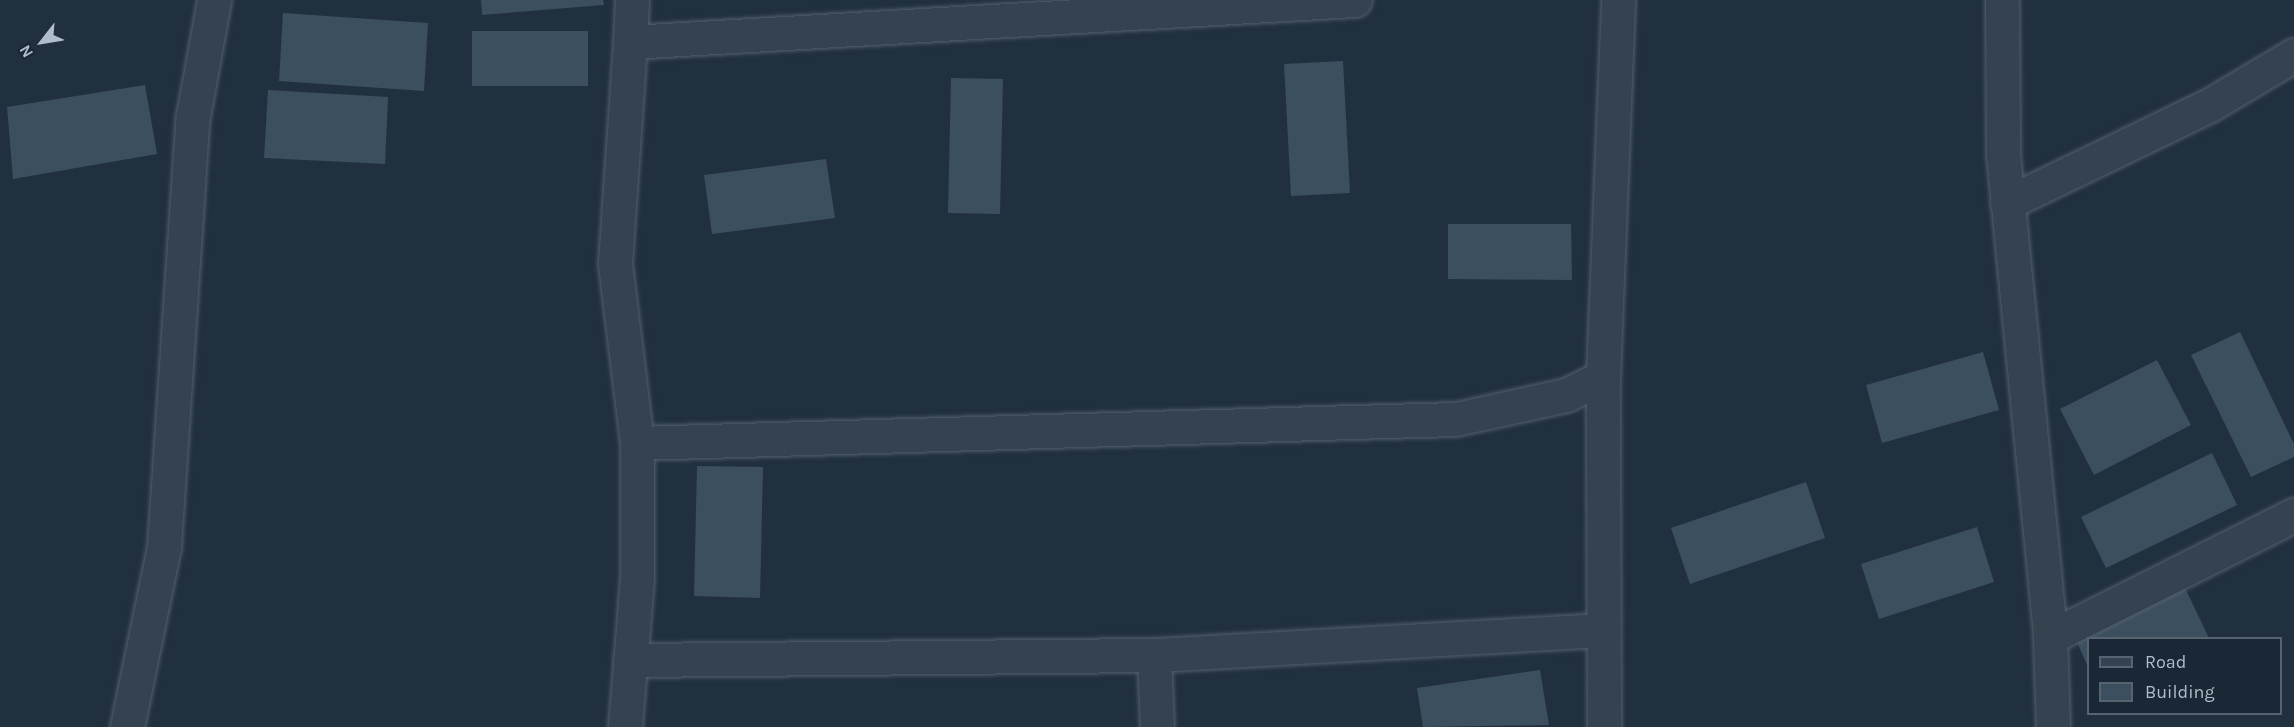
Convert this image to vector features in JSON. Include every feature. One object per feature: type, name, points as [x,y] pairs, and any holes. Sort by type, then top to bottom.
[{"type":"street","points":[[127,727],[164,548],[193,116],[214,0]]},
{"type":"street","points":[[625,727],[630,660],[637,444],[615,263],[632,0]]},
{"type":"street","points":[[630,42],[1355,0]]},
{"type":"street","points":[[1604,727],[1604,377],[1618,0]]},
{"type":"street","points":[[2002,0],[2007,203],[2050,637],[2053,727]]},
{"type":"street","points":[[2007,203],[2210,105],[2294,55]]},
{"type":"street","points":[[637,444],[1456,418],[1566,395],[1604,377]]},
{"type":"street","points":[[2050,637],[2294,515]]},
{"type":"street","points":[[630,660],[1154,655],[1603,630]]},
{"type":"street","points":[[1154,655],[1157,727]]},
{"type":"building","points":[[481,0],[603,0],[604,5],[482,15]]},
{"type":"building","points":[[283,13],[428,23],[424,91],[279,81]]},
{"type":"building","points":[[472,31],[588,31],[588,86],[472,86]]},
{"type":"building","points":[[1343,61],[1350,193],[1291,196],[1284,64]]},
{"type":"building","points":[[951,78],[1003,79],[1000,214],[948,213]]},
{"type":"building","points":[[145,85],[157,154],[13,179],[7,107]]},
{"type":"building","points":[[268,90],[388,97],[385,164],[264,158]]},
{"type":"building","points":[[826,159],[835,218],[712,234],[704,175]]},
{"type":"building","points":[[1448,224],[1571,224],[1572,280],[1448,279]]},
{"type":"building","points":[[2240,332],[2294,444],[2294,457],[2251,477],[2191,355]]},
{"type":"building","points":[[1983,352],[1999,410],[1882,443],[1866,385]]},
{"type":"building","points":[[2157,360],[2191,425],[2094,475],[2060,409]]},
{"type":"building","points":[[2212,453],[2237,505],[2106,568],[2081,517]]},
{"type":"building","points":[[697,466],[763,467],[760,598],[694,596]]},
{"type":"building","points":[[1806,482],[1825,538],[1690,584],[1671,528]]},
{"type":"building","points":[[1977,527],[1994,582],[1879,619],[1861,564]]},
{"type":"building","points":[[2185,588],[2209,637],[2087,637],[2087,665],[2076,640]]},
{"type":"building","points":[[1540,670],[1549,725],[1423,727],[1417,688]]}]
